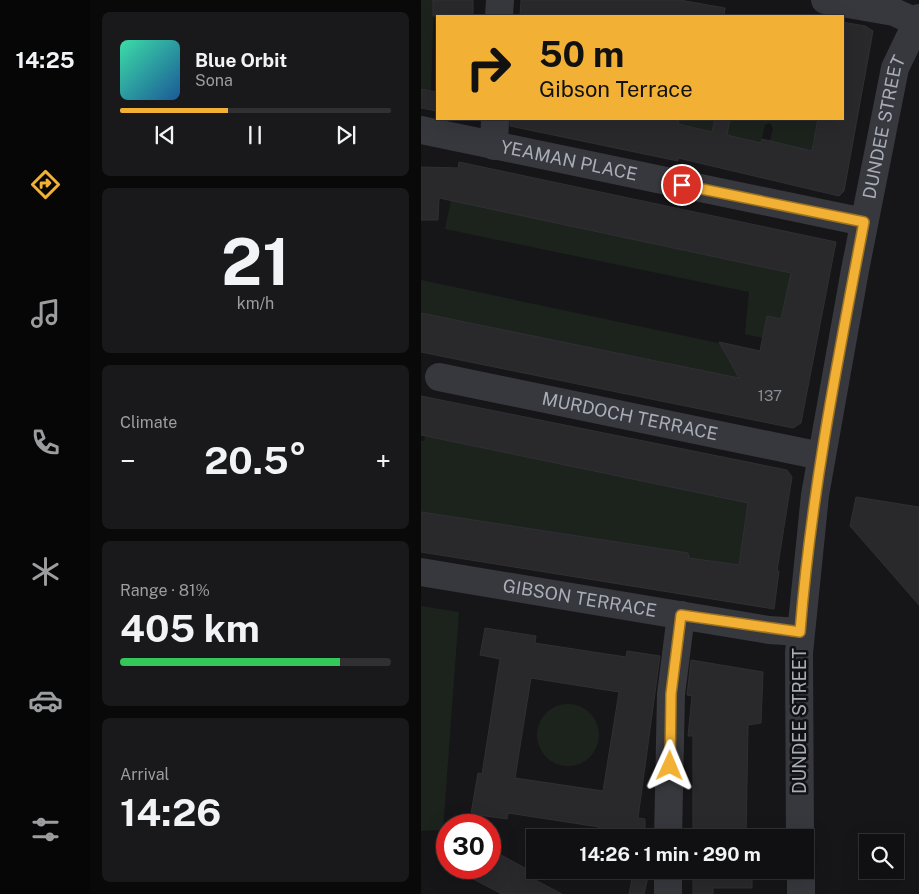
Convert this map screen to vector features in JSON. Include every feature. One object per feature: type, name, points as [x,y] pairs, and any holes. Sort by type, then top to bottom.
[{"type":"street","points":[[499,0],[499,15]]},
{"type":"street","points":[[825,0],[894,12],[918,20]]},
{"type":"street","name":"DUNDEE STREET","points":[[800,829],[800,632],[810,528],[821,456],[864,222],[895,68],[918,20]]},
{"type":"street","points":[[494,146],[495,120]]},
{"type":"street","name":"YEAMAN PLACE","points":[[421,130],[864,222]]},
{"type":"street","name":"MURDOCH TERRACE","points":[[439,377],[821,456]]},
{"type":"street","name":"GIBSON TERRACE","points":[[421,572],[681,615],[800,632]]},
{"type":"street","points":[[668,829],[671,694],[681,615]]},
{"type":"street","points":[[667,894],[668,879]]},
{"type":"street","points":[[801,879],[801,894]]},
{"type":"shaded area","points":[[421,0],[434,0],[431,91],[421,89]]},
{"type":"shaded area","points":[[679,120],[715,120],[715,133],[678,124]]},
{"type":"shaded area","points":[[730,120],[818,120],[812,151],[769,144],[773,129],[770,123],[765,125],[761,143],[724,134]]},
{"type":"shaded area","points":[[451,200],[791,273],[781,319],[767,316],[763,338],[745,334],[749,292],[445,229]]},
{"type":"shaded area","points":[[421,280],[723,344],[722,348],[739,378],[421,313]]},
{"type":"shaded area","points":[[425,436],[522,456],[749,496],[739,571],[732,564],[689,558],[688,553],[421,512],[421,441],[424,441]]},
{"type":"shaded area","points":[[421,606],[459,612],[444,814],[436,814],[436,830],[421,831]]},
{"type":"shaded area","points":[[568,704],[580,706],[590,713],[597,723],[599,735],[597,747],[590,757],[580,764],[568,766],[556,764],[546,757],[539,747],[537,735],[539,723],[546,713],[556,706]]},
{"type":"building","points":[[433,0],[473,0],[473,15],[433,16]]},
{"type":"building","points":[[521,0],[680,0],[725,8],[724,15],[520,15]]},
{"type":"building","points":[[844,22],[865,26],[873,31],[844,191],[839,196],[678,158],[678,161],[510,126],[510,120],[679,120],[678,124],[712,132],[715,120],[730,120],[727,135],[761,143],[762,139],[812,151],[818,120],[844,120]]},
{"type":"building","points":[[421,89],[436,92],[436,111],[421,108]]},
{"type":"building","points":[[459,162],[836,242],[801,423],[793,428],[421,352],[421,313],[739,378],[719,342],[760,351],[767,316],[781,319],[791,273],[439,198],[438,220],[421,220],[421,167],[458,168]]},
{"type":"building","points":[[421,396],[787,470],[792,477],[777,571],[779,571],[774,609],[421,552],[421,512],[688,553],[689,558],[739,565],[748,503],[421,435]]},
{"type":"building","points":[[856,497],[919,507],[919,605],[850,526]]},
{"type":"building","points":[[485,628],[536,636],[535,643],[626,657],[627,651],[660,656],[638,818],[645,819],[645,829],[598,829],[599,827],[508,813],[507,819],[501,818],[501,814],[471,814],[478,773],[482,774],[500,659],[480,655]],"holes":[[[531,678],[619,692],[603,791],[515,778]]]},
{"type":"building","points":[[691,660],[763,672],[761,723],[748,725],[746,829],[693,829],[693,736],[688,736],[692,696],[687,695]]},
{"type":"building","points":[[501,855],[526,868],[524,874],[526,879],[534,879],[562,894],[502,894],[473,879],[501,879]]},
{"type":"building","points":[[632,879],[648,879],[644,894],[629,894]]},
{"type":"building","points":[[693,879],[752,879],[752,888],[713,888],[713,894],[693,894]]},
{"type":"route","points":[[670,766],[671,694],[681,615],[769,630],[800,632],[810,528],[824,434],[864,222],[845,220],[682,185]]}]
